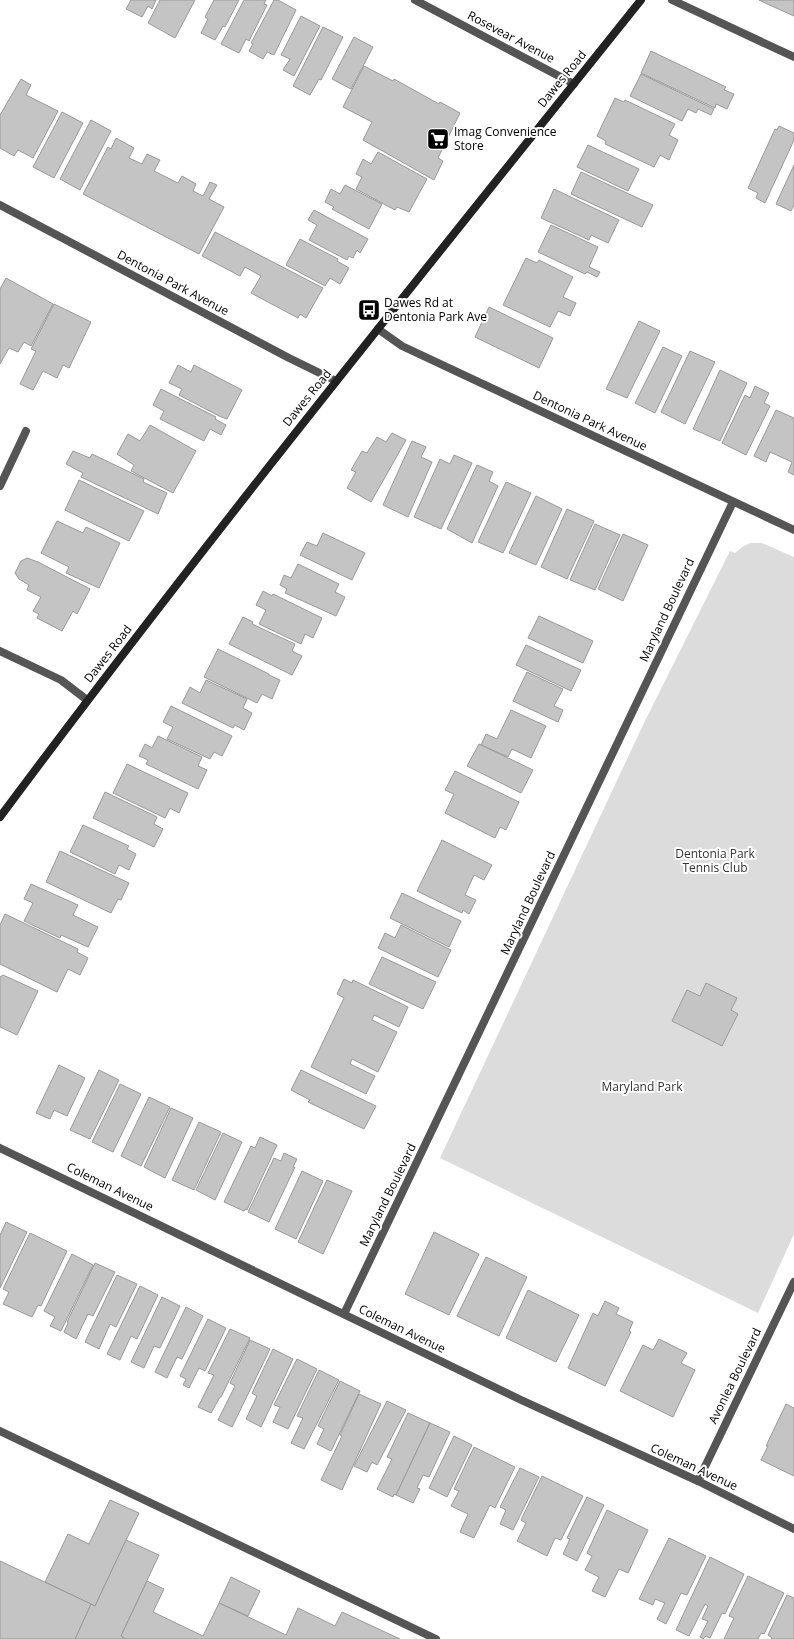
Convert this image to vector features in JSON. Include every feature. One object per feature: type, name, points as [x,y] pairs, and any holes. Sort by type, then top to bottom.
[{"type":"street","name":"Rosevear Avenue","points":[[415,0],[574,84]]},
{"type":"street","name":"Dawes Road","points":[[0,817],[87,700],[336,381],[640,0]]},
{"type":"street","points":[[672,0],[794,57]]},
{"type":"street","name":"Dentonia Park Avenue","points":[[0,205],[336,381]]},
{"type":"street","name":"Dentonia Park Avenue","points":[[378,329],[402,346],[794,530]]},
{"type":"street","points":[[0,486],[26,431]]},
{"type":"street","name":"Maryland Boulevard","points":[[344,1314],[733,502]]},
{"type":"street","points":[[0,651],[61,680],[87,700]]},
{"type":"street","name":"Coleman Avenue","points":[[0,1148],[519,1399],[698,1481],[794,1529]]},
{"type":"street","name":"Avonlea Boulevard","points":[[698,1481],[794,1282]]},
{"type":"street","points":[[0,1431],[436,1639]]},
{"type":"green space","name":"Maryland Park","points":[[750,543],[762,543],[794,557],[794,1234],[758,1313],[440,1158],[643,725],[730,551],[735,553]]},
{"type":"building","points":[[131,0],[156,0],[152,9],[148,6],[142,17],[126,9]]},
{"type":"building","points":[[160,0],[195,0],[175,38],[148,23]]},
{"type":"building","points":[[214,0],[239,0],[225,27],[223,26],[215,40],[201,33],[208,19],[205,17]]},
{"type":"building","points":[[244,0],[266,0],[264,4],[267,5],[249,41],[246,39],[239,53],[221,44]]},
{"type":"building","points":[[274,0],[278,0],[296,10],[274,55],[267,52],[263,59],[249,51],[253,44],[251,43]]},
{"type":"building","points":[[759,0],[794,0],[794,16],[765,3]]},
{"type":"building","points":[[301,16],[320,26],[294,76],[283,70],[290,59],[281,55]]},
{"type":"building","points":[[323,27],[343,37],[321,80],[319,79],[310,95],[293,86]]},
{"type":"building","points":[[354,37],[373,47],[351,89],[332,79]]},
{"type":"building","points":[[651,51],[726,87],[724,90],[734,94],[727,109],[716,104],[715,108],[641,73]]},
{"type":"building","points":[[364,66],[393,81],[394,79],[439,104],[440,102],[460,113],[438,158],[443,161],[434,180],[363,140],[372,122],[343,107]]},
{"type":"building","points":[[641,74],[714,109],[711,115],[698,109],[696,113],[688,109],[682,121],[630,96]]},
{"type":"building","points":[[21,79],[31,85],[26,95],[58,111],[33,158],[18,150],[14,156],[0,148],[0,115]]},
{"type":"building","points":[[615,98],[624,102],[625,100],[675,124],[669,135],[678,140],[669,160],[660,155],[654,167],[605,144],[606,141],[597,136]]},
{"type":"building","points":[[62,112],[83,123],[54,178],[33,167]]},
{"type":"building","points":[[91,120],[111,131],[80,190],[60,179]]},
{"type":"building","points":[[779,126],[794,133],[794,140],[765,203],[756,198],[758,193],[748,188],[775,129],[777,130]]},
{"type":"building","points":[[116,138],[134,148],[129,158],[142,164],[147,154],[160,160],[154,171],[178,183],[182,176],[196,184],[193,191],[203,196],[210,182],[217,185],[209,199],[224,207],[199,254],[83,194],[108,147],[111,149]]},
{"type":"building","points":[[588,145],[639,169],[628,191],[577,167]]},
{"type":"building","points":[[378,152],[427,179],[409,212],[397,207],[395,210],[356,189],[362,177],[356,174],[363,159],[371,164]]},
{"type":"building","points":[[794,165],[794,205],[791,211],[776,204]]},
{"type":"building","points":[[581,172],[653,205],[642,227],[571,194]]},
{"type":"building","points":[[345,185],[382,204],[369,229],[332,209],[334,207],[325,202],[331,189],[340,194]]},
{"type":"building","points":[[554,189],[619,220],[608,243],[591,235],[589,240],[541,218]]},
{"type":"building","points":[[314,210],[368,239],[360,253],[357,250],[353,258],[349,256],[347,260],[309,240],[317,225],[308,220]]},
{"type":"building","points":[[551,225],[598,247],[589,267],[600,272],[597,277],[587,272],[585,274],[538,252]]},
{"type":"building","points":[[215,232],[323,288],[306,318],[300,314],[298,318],[251,293],[261,276],[245,267],[240,276],[202,256]]},
{"type":"building","points":[[300,239],[338,259],[337,261],[349,268],[340,284],[330,278],[325,286],[286,265]]},
{"type":"building","points":[[526,258],[537,263],[539,260],[573,277],[563,297],[576,303],[570,316],[558,311],[550,327],[503,305]]},
{"type":"building","points":[[6,278],[53,304],[31,346],[24,342],[18,352],[9,348],[0,364],[0,289]]},
{"type":"building","points":[[54,304],[91,322],[69,368],[63,365],[57,378],[43,371],[33,390],[20,384],[36,351],[31,349]]},
{"type":"building","points":[[489,307],[553,338],[539,368],[475,337]]},
{"type":"building","points":[[639,321],[660,331],[627,398],[606,389]]},
{"type":"building","points":[[663,347],[682,356],[655,413],[635,403]]},
{"type":"building","points":[[690,351],[715,362],[685,424],[661,412]]},
{"type":"building","points":[[178,365],[191,372],[194,365],[242,390],[227,419],[179,395],[182,389],[169,383]]},
{"type":"building","points":[[720,370],[747,383],[720,441],[693,429]]},
{"type":"building","points":[[755,386],[769,393],[764,403],[770,406],[746,455],[722,443],[745,395],[750,398]]},
{"type":"building","points":[[161,389],[216,417],[215,419],[226,425],[221,435],[210,429],[204,441],[160,419],[164,411],[153,405]]},
{"type":"building","points":[[776,410],[794,418],[794,475],[788,472],[792,462],[770,452],[766,462],[754,456]]},
{"type":"building","points":[[150,425],[196,451],[173,493],[131,471],[134,465],[117,454],[128,434],[140,441]]},
{"type":"building","points":[[392,433],[406,440],[371,502],[347,488],[356,472],[351,470],[362,451],[367,453],[377,437],[386,442]]},
{"type":"building","points":[[412,441],[426,447],[421,457],[432,462],[408,517],[383,505]]},
{"type":"building","points":[[73,451],[90,458],[92,454],[144,479],[143,482],[167,493],[158,514],[81,477],[83,473],[66,464]]},
{"type":"building","points":[[454,455],[472,463],[441,529],[414,517],[440,459],[450,464]]},
{"type":"building","points":[[477,465],[493,472],[489,481],[498,486],[472,543],[447,529]]},
{"type":"building","points":[[79,480],[144,511],[129,541],[65,510]]},
{"type":"building","points":[[506,482],[531,493],[503,553],[478,542]]},
{"type":"building","points":[[536,496],[562,509],[536,565],[509,553]]},
{"type":"building","points":[[567,509],[594,521],[567,579],[541,567]]},
{"type":"building","points":[[57,521],[83,533],[86,527],[120,543],[99,588],[66,573],[69,567],[41,553]]},
{"type":"building","points":[[595,524],[620,535],[595,590],[570,580]]},
{"type":"building","points":[[323,533],[365,553],[352,580],[300,555],[307,542],[317,546]]},
{"type":"building","points":[[623,534],[648,545],[623,601],[598,589]]},
{"type":"building","points":[[27,558],[38,562],[90,589],[77,614],[73,611],[62,631],[37,618],[39,614],[33,611],[41,597],[27,590],[29,585],[19,579],[15,573],[21,561]]},
{"type":"building","points":[[298,564],[339,584],[335,592],[345,597],[336,616],[285,593],[287,589],[280,585],[284,575],[291,578]]},
{"type":"building","points":[[263,591],[272,596],[273,594],[322,618],[313,638],[305,634],[301,644],[259,624],[266,610],[256,605]]},
{"type":"building","points":[[539,616],[593,641],[583,663],[528,638]]},
{"type":"building","points":[[243,617],[253,622],[252,624],[295,644],[292,651],[302,656],[292,675],[229,644]]},
{"type":"building","points":[[526,645],[581,670],[571,691],[516,665]]},
{"type":"building","points":[[218,649],[280,680],[272,699],[262,694],[257,703],[204,677]]},
{"type":"building","points":[[527,672],[563,689],[554,706],[563,710],[558,722],[513,701]]},
{"type":"building","points":[[206,680],[247,699],[243,708],[252,713],[244,730],[235,725],[233,728],[182,703],[190,687],[200,693]]},
{"type":"building","points":[[171,706],[232,736],[222,756],[214,752],[210,759],[167,739],[173,727],[163,722]]},
{"type":"building","points":[[511,710],[546,726],[531,758],[512,749],[508,757],[481,745],[486,734],[497,739]]},
{"type":"building","points":[[158,736],[202,757],[198,766],[207,770],[198,789],[146,764],[148,760],[139,756],[145,744],[152,748]]},
{"type":"building","points":[[479,744],[533,770],[521,793],[467,766]]},
{"type":"building","points":[[127,764],[188,793],[179,813],[170,808],[165,818],[113,793]]},
{"type":"building","points":[[455,771],[519,802],[506,830],[500,827],[495,838],[445,813],[454,794],[445,790]]},
{"type":"building","points":[[105,792],[157,817],[154,824],[163,829],[154,847],[93,818]]},
{"type":"building","points":[[83,825],[129,846],[127,849],[136,854],[129,870],[119,865],[115,874],[70,852]]},
{"type":"building","points":[[442,840],[492,865],[484,880],[474,875],[465,895],[476,900],[469,914],[463,910],[462,913],[417,891]]},
{"type":"building","points":[[60,851],[129,883],[121,900],[118,899],[111,913],[46,882]]},
{"type":"building","points":[[31,884],[78,905],[73,915],[98,927],[88,947],[61,935],[60,938],[24,921],[33,903],[24,899]]},
{"type":"building","points":[[402,893],[461,921],[449,947],[390,918]]},
{"type":"building","points":[[5,914],[78,949],[77,952],[88,958],[80,975],[68,969],[57,992],[0,964],[0,925]]},
{"type":"building","points":[[401,925],[451,950],[438,977],[378,948],[385,933],[395,938]]},
{"type":"building","points":[[382,957],[436,982],[423,1009],[369,984]]},
{"type":"building","points":[[3,975],[38,991],[17,1035],[0,1027],[0,977]]},
{"type":"building","points":[[344,979],[352,983],[353,980],[408,1007],[399,1027],[374,1015],[372,1020],[397,1032],[378,1072],[352,1059],[350,1064],[375,1076],[366,1094],[311,1067],[344,998],[337,994]]},
{"type":"building","points":[[706,983],[737,998],[731,1010],[738,1014],[722,1046],[672,1021],[687,990],[700,996]]},
{"type":"building","points":[[59,1065],[85,1078],[67,1116],[54,1110],[50,1119],[36,1113]]},
{"type":"building","points":[[99,1070],[119,1080],[90,1139],[70,1130]]},
{"type":"building","points":[[301,1070],[376,1106],[364,1129],[308,1102],[310,1100],[291,1090]]},
{"type":"building","points":[[120,1084],[141,1094],[113,1152],[92,1142]]},
{"type":"building","points":[[149,1097],[170,1107],[141,1166],[121,1156]]},
{"type":"building","points":[[171,1108],[193,1118],[165,1178],[144,1167]]},
{"type":"building","points":[[199,1122],[221,1132],[194,1190],[172,1180]]},
{"type":"building","points":[[223,1133],[242,1142],[215,1200],[196,1190]]},
{"type":"building","points":[[260,1137],[277,1145],[247,1210],[245,1209],[244,1211],[224,1202],[251,1146],[255,1148]]},
{"type":"building","points":[[284,1153],[297,1159],[293,1167],[295,1167],[269,1222],[248,1212],[274,1158],[281,1161]]},
{"type":"building","points":[[302,1171],[323,1181],[296,1239],[275,1229]]},
{"type":"building","points":[[327,1180],[352,1191],[323,1254],[298,1242]]},
{"type":"building","points":[[6,1222],[27,1232],[0,1288],[0,1235]]},
{"type":"building","points":[[434,1232],[479,1254],[449,1315],[405,1294]]},
{"type":"building","points":[[30,1233],[67,1251],[41,1306],[38,1305],[32,1317],[3,1304],[9,1292],[3,1289]]},
{"type":"building","points":[[72,1254],[93,1265],[61,1331],[50,1326],[55,1317],[44,1311]]},
{"type":"building","points":[[486,1257],[527,1277],[499,1336],[457,1316]]},
{"type":"building","points":[[95,1263],[115,1272],[93,1316],[88,1314],[76,1339],[64,1332],[68,1323],[67,1322]]},
{"type":"building","points":[[117,1275],[137,1284],[116,1327],[110,1324],[99,1349],[85,1342]]},
{"type":"building","points":[[140,1286],[158,1295],[137,1339],[131,1336],[120,1360],[107,1354]]},
{"type":"building","points":[[528,1290],[579,1315],[556,1362],[506,1338]]},
{"type":"building","points":[[162,1297],[180,1306],[160,1348],[154,1346],[144,1368],[131,1362]]},
{"type":"building","points":[[605,1301],[619,1308],[616,1314],[633,1322],[629,1331],[631,1332],[605,1386],[568,1368],[593,1313],[598,1316]]},
{"type":"building","points":[[186,1307],[203,1316],[182,1359],[177,1357],[167,1378],[155,1372]]},
{"type":"building","points":[[208,1319],[226,1328],[205,1371],[199,1368],[189,1388],[183,1385],[186,1379],[180,1376]]},
{"type":"building","points":[[230,1329],[250,1338],[221,1397],[211,1413],[198,1407],[214,1375],[208,1373]]},
{"type":"building","points":[[659,1339],[687,1353],[681,1363],[695,1370],[673,1417],[620,1391],[643,1345],[653,1350]]},
{"type":"building","points":[[250,1340],[270,1349],[232,1427],[218,1420],[235,1386],[230,1383]]},
{"type":"building","points":[[273,1349],[293,1359],[261,1427],[246,1419],[257,1396],[252,1393]]},
{"type":"building","points":[[297,1359],[317,1369],[288,1429],[273,1422],[280,1407],[274,1405]]},
{"type":"building","points":[[319,1370],[339,1380],[304,1449],[291,1443],[303,1418],[297,1416]]},
{"type":"building","points":[[340,1381],[360,1391],[331,1451],[317,1444],[324,1429],[318,1426]]},
{"type":"building","points":[[359,1394],[381,1404],[342,1490],[321,1480],[342,1436],[340,1435]]},
{"type":"building","points":[[387,1401],[406,1410],[377,1465],[372,1462],[367,1472],[354,1466]]},
{"type":"building","points":[[786,1404],[794,1408],[794,1476],[761,1460]]},
{"type":"building","points":[[408,1413],[430,1423],[396,1495],[394,1494],[393,1497],[377,1489],[392,1459],[387,1457]]},
{"type":"building","points":[[430,1423],[450,1432],[429,1477],[423,1475],[417,1488],[420,1489],[413,1503],[396,1495]]},
{"type":"building","points":[[454,1436],[472,1445],[447,1497],[429,1488]]},
{"type":"building","points":[[474,1447],[515,1467],[495,1508],[490,1505],[474,1538],[460,1532],[468,1514],[451,1506],[459,1491],[454,1489]]},
{"type":"building","points":[[520,1468],[539,1477],[513,1530],[500,1524],[506,1510],[500,1507]]},
{"type":"building","points":[[542,1476],[583,1496],[561,1540],[555,1538],[547,1556],[517,1541],[526,1523],[521,1520]]},
{"type":"building","points":[[587,1497],[604,1505],[577,1561],[563,1554],[570,1539],[567,1538]]},
{"type":"building","points":[[110,1500],[139,1513],[95,1606],[45,1582],[68,1534],[89,1544]]},
{"type":"building","points":[[607,1510],[648,1530],[628,1573],[619,1569],[605,1597],[592,1591],[599,1577],[585,1570],[592,1556],[587,1553]]},
{"type":"building","points":[[669,1538],[706,1556],[687,1595],[681,1593],[666,1624],[657,1619],[665,1603],[655,1599],[653,1605],[639,1599]]},
{"type":"building","points":[[126,1540],[159,1555],[121,1636],[126,1639],[75,1639],[91,1604],[95,1606]]},
{"type":"building","points":[[710,1557],[744,1574],[725,1614],[722,1613],[710,1638],[706,1636],[703,1639],[700,1637],[708,1621],[702,1619],[708,1606],[705,1604],[689,1636],[676,1630]]},
{"type":"building","points":[[0,1561],[91,1604],[75,1639],[0,1639]]},
{"type":"building","points":[[748,1576],[784,1593],[764,1634],[761,1633],[758,1639],[724,1639],[734,1618],[729,1616]]},
{"type":"building","points":[[231,1577],[260,1591],[248,1616],[219,1603]]},
{"type":"building","points":[[147,1581],[164,1589],[153,1612],[203,1636],[219,1603],[286,1635],[298,1608],[335,1626],[342,1612],[400,1639],[126,1639],[121,1636]]},
{"type":"building","points":[[787,1595],[794,1598],[794,1639],[771,1639],[772,1638],[768,1635]]},
{"type":"place","name":"Imag Convenience Store","points":[[438,139]]},
{"type":"place","name":"Dawes Rd at Dentonia Park Ave","points":[[369,310]]},
{"type":"park label","name":"Dentonia Park Tennis Club","points":[[715,861]]}]
